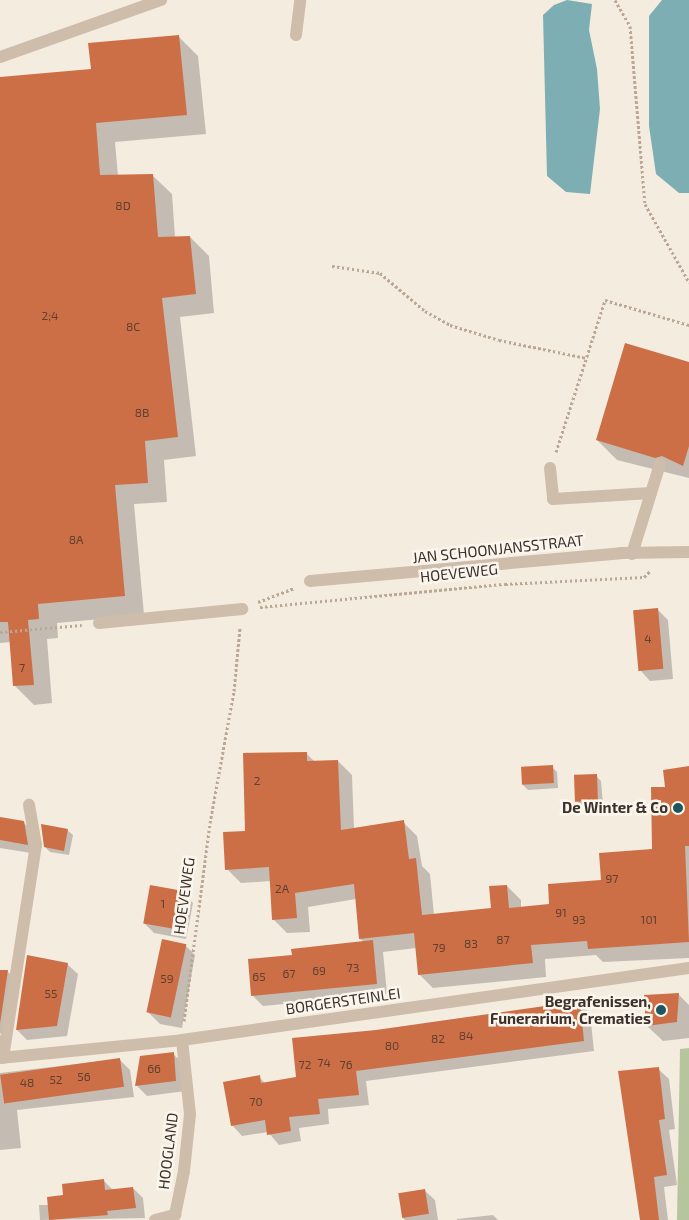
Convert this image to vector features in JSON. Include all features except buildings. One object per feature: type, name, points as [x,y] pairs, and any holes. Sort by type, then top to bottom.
[{"type":"street","points":[[0,57],[161,0]]},
{"type":"street","points":[[296,36],[300,0]]},
{"type":"street","points":[[632,554],[660,464]]},
{"type":"street","points":[[550,468],[553,499],[651,493]]},
{"type":"street","name":"JAN SCHOONJANSSTRAAT","points":[[310,581],[632,554],[689,552]]},
{"type":"street","points":[[99,623],[242,609]]},
{"type":"street","points":[[1,1058],[36,846],[29,805]]},
{"type":"street","name":"BORGERSTEINLEI","points":[[1,1058],[182,1040],[689,968]]},
{"type":"street","name":"HOOGLAND","points":[[155,1220],[176,1216],[184,1171],[190,1114],[182,1040]]},
{"type":"path","points":[[615,0],[630,26],[645,204],[689,282]]},
{"type":"path","points":[[332,266],[380,273],[425,311],[450,326],[499,340],[586,358]]},
{"type":"path","points":[[550,468],[605,300],[689,325]]},
{"type":"path","name":"HOEVEWEG","points":[[182,1040],[210,823],[234,691],[242,609],[505,584],[644,577],[672,553]]},
{"type":"path","points":[[242,609],[310,581]]},
{"type":"path","points":[[0,632],[99,623]]},
{"type":"green space","points":[[689,1048],[689,1220],[677,1220],[680,1049]]},
{"type":"water","points":[[567,0],[592,4],[589,30],[597,69],[600,109],[590,194],[566,192],[547,176],[543,15],[554,5]]},
{"type":"water","points":[[662,0],[689,0],[689,193],[679,193],[656,174],[649,126],[649,16]]},
{"type":"place","name":"De Winter & Co","points":[[678,808]]},
{"type":"place","name":"Begrafenissen, Funerarium, Crematies","points":[[661,1010]]}]
